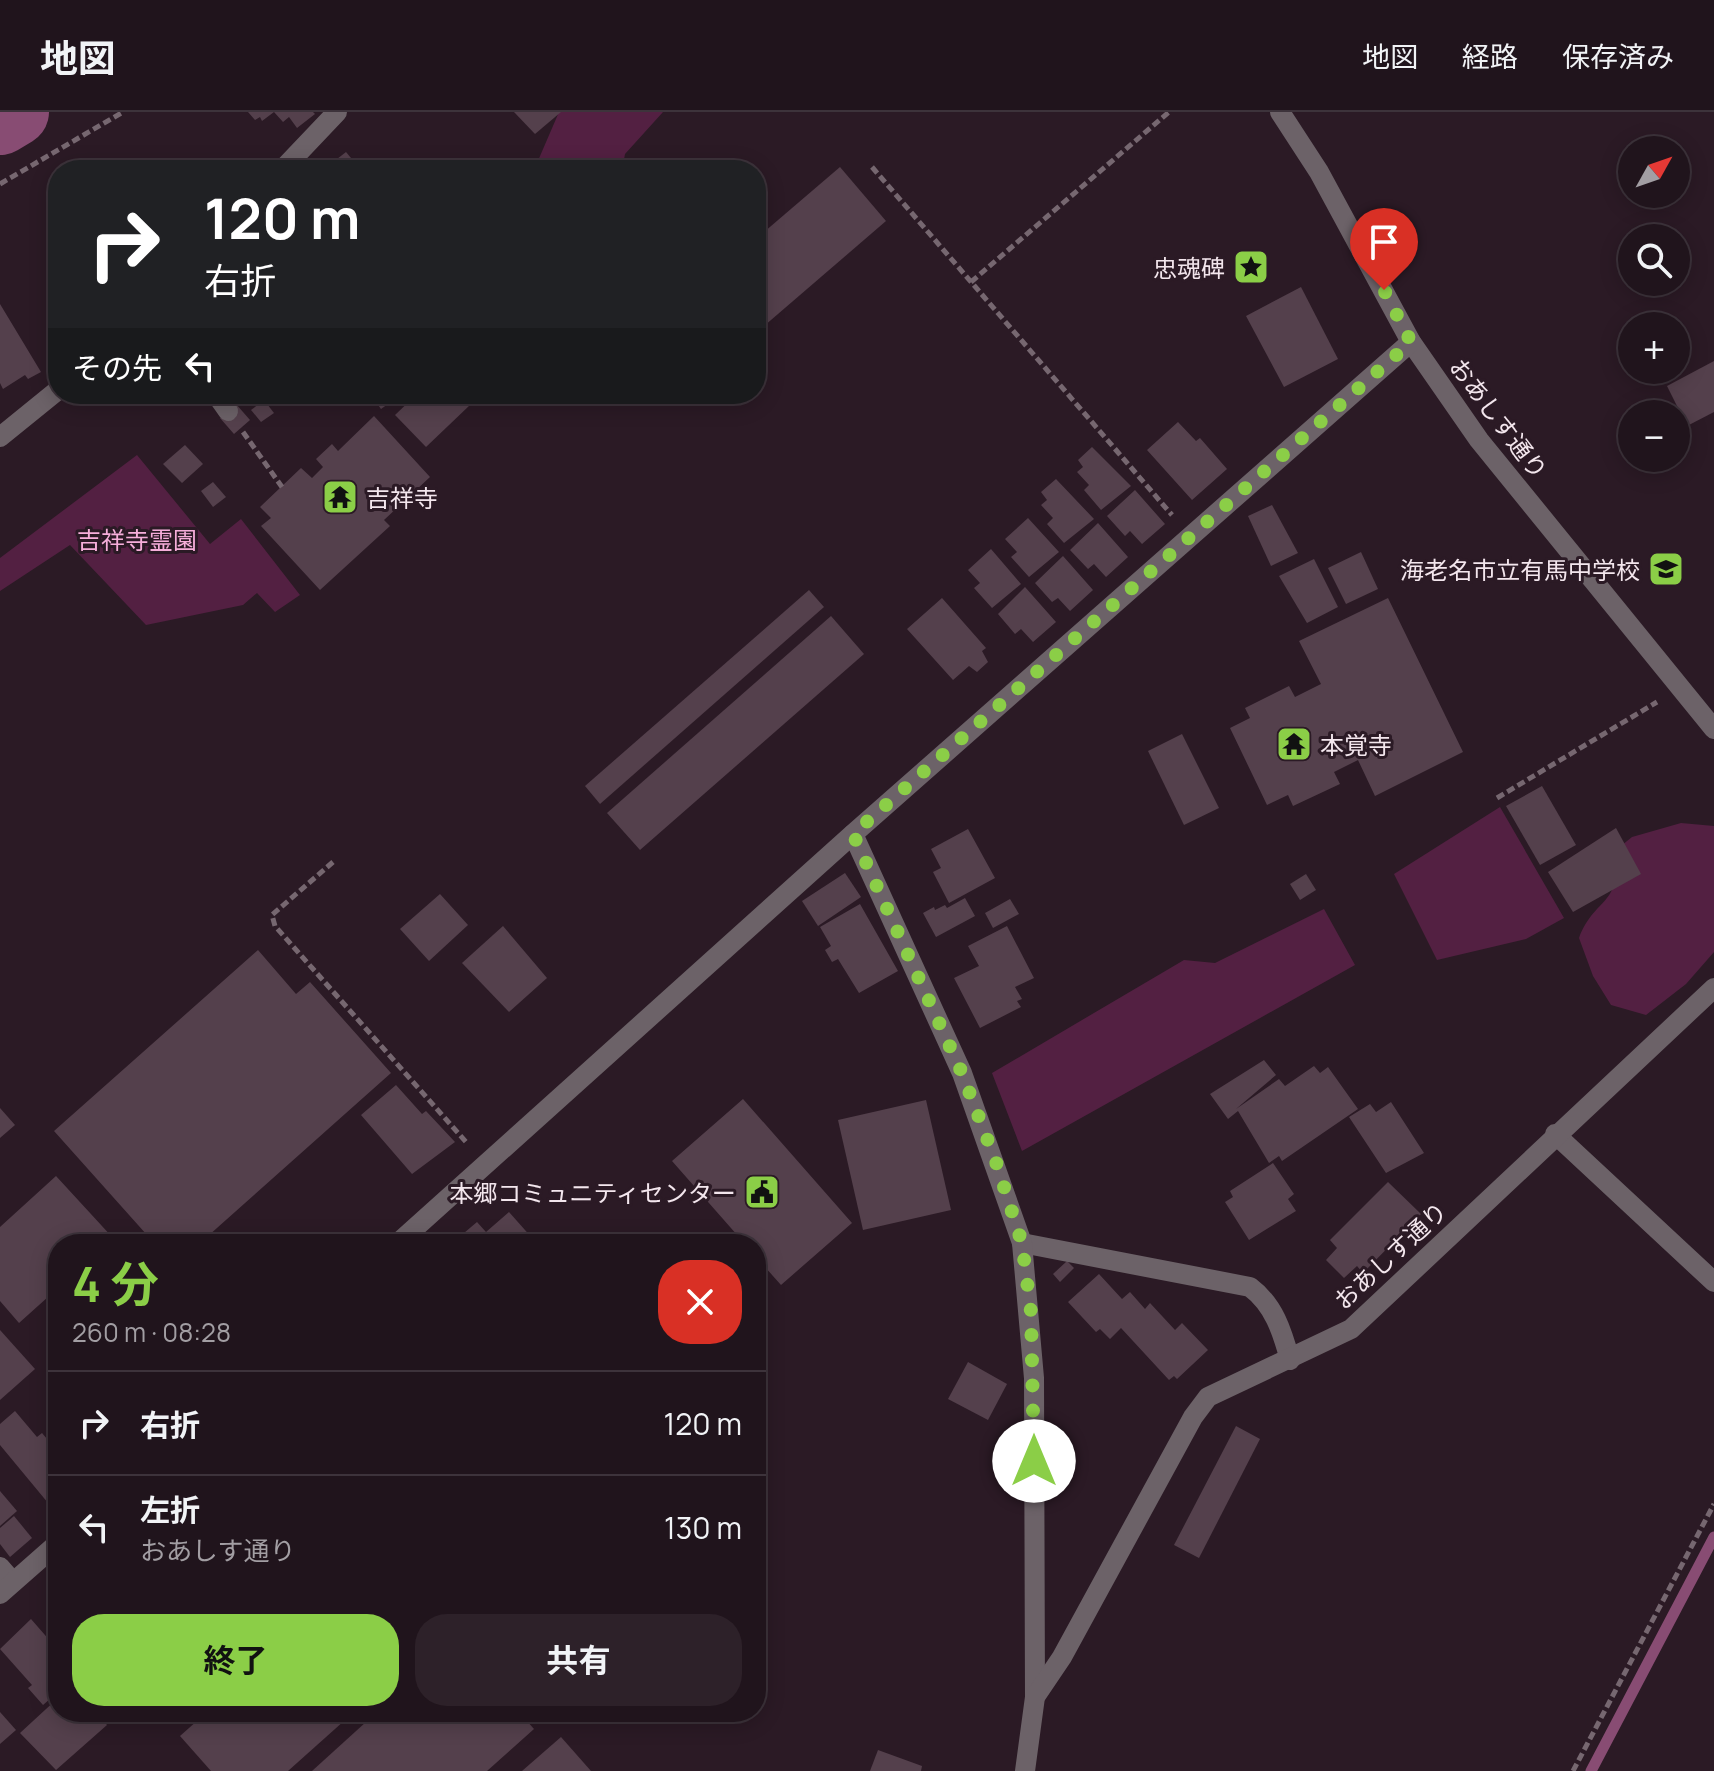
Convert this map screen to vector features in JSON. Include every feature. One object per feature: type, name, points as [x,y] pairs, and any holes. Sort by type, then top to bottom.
[{"type":"street","points":[[291,160],[337,112]]},
{"type":"street","name":"おあしす通り","points":[[1280,112],[1319,172],[1411,342],[1479,440],[1714,729]]},
{"type":"street","points":[[408,1234],[853,834],[1411,342]]},
{"type":"street","points":[[0,437],[48,398]]},
{"type":"street","points":[[853,834],[962,1073],[996,1162],[1022,1243],[1034,1378],[1035,1697]]},
{"type":"street","name":"おあしす通り","points":[[1025,1771],[1035,1697],[1062,1657],[1193,1417],[1208,1397],[1351,1329],[1555,1134],[1714,988]]},
{"type":"street","points":[[1555,1134],[1714,1282]]},
{"type":"street","points":[[1022,1243],[1250,1287],[1263,1297],[1273,1312],[1290,1360]]},
{"type":"street","points":[[4,1581],[48,1550]]},
{"type":"path","points":[[0,184],[123,112]]},
{"type":"path","points":[[971,282],[1169,112]]},
{"type":"path","points":[[872,167],[1191,537]]},
{"type":"path","points":[[240,428],[282,487]]},
{"type":"path","points":[[1497,798],[1680,687]]},
{"type":"path","points":[[333,862],[272,915],[275,926],[487,1165]]},
{"type":"path","points":[[1573,1771],[1714,1504]]},
{"type":"green space","points":[[559,112],[663,112],[625,154],[624,160],[538,160]]},
{"type":"green space","name":"吉祥寺霊園","points":[[137,455],[210,544],[241,519],[300,595],[275,612],[257,593],[243,605],[146,625],[70,545],[0,591],[0,558]]},
{"type":"green space","points":[[1500,807],[1564,918],[1526,939],[1437,960],[1394,874]]},
{"type":"green space","points":[[1681,823],[1714,826],[1714,952],[1686,984],[1646,1015],[1611,1005],[1593,976],[1579,938],[1585,924],[1611,892],[1617,868],[1616,850],[1632,837]]},
{"type":"green space","points":[[1324,909],[1355,965],[1022,1151],[992,1073],[1184,960],[1215,963]]},
{"type":"building","points":[[248,112],[274,112],[262,121],[260,117],[255,120]]},
{"type":"building","points":[[274,112],[315,114],[297,128],[289,117],[283,122]]},
{"type":"building","points":[[514,112],[561,112],[535,134]]},
{"type":"building","points":[[346,152],[353,160],[336,160]]},
{"type":"building","points":[[840,167],[886,221],[766,324],[766,230]]},
{"type":"building","points":[[1301,287],[1338,359],[1284,387],[1246,316]]},
{"type":"building","points":[[0,304],[41,372],[28,379],[25,375],[3,389],[0,383]]},
{"type":"building","points":[[1714,361],[1714,412],[1690,424],[1690,400],[1674,400],[1667,386],[1690,384],[1690,374]]},
{"type":"building","points":[[236,404],[250,420],[234,434],[220,418]]},
{"type":"building","points":[[259,404],[267,404],[274,413],[261,422],[251,410]]},
{"type":"building","points":[[407,404],[470,405],[426,447],[395,415]]},
{"type":"building","name":"吉祥寺","points":[[374,416],[430,477],[384,520],[390,526],[320,590],[261,526],[271,518],[260,507],[301,468],[312,478],[323,467],[316,459],[332,444],[338,451]]},
{"type":"building","points":[[1178,422],[1196,441],[1200,438],[1227,469],[1192,500],[1147,450]]},
{"type":"building","points":[[185,445],[203,464],[182,483],[163,464]]},
{"type":"building","points":[[1092,447],[1131,486],[1101,510],[1084,490],[1089,485],[1077,472],[1083,467],[1078,460]]},
{"type":"building","points":[[1056,479],[1094,519],[1064,543],[1047,524],[1053,518],[1041,505],[1047,500],[1041,492]]},
{"type":"building","points":[[213,482],[226,497],[213,507],[201,491]]},
{"type":"building","points":[[1135,490],[1165,524],[1142,544],[1130,531],[1125,536],[1107,516]]},
{"type":"building","points":[[1272,505],[1298,553],[1271,566],[1248,516]]},
{"type":"building","points":[[1028,518],[1059,552],[1029,577],[1011,557],[1017,552],[1005,539]]},
{"type":"building","points":[[1098,523],[1128,557],[1106,577],[1094,564],[1088,569],[1070,550]]},
{"type":"building","points":[[991,549],[1021,584],[992,608],[974,588],[980,583],[968,570]]},
{"type":"building","points":[[1361,552],[1378,589],[1346,604],[1328,568]]},
{"type":"building","points":[[1063,556],[1093,590],[1070,611],[1058,598],[1052,602],[1035,583]]},
{"type":"building","points":[[1314,559],[1338,607],[1307,623],[1279,576]]},
{"type":"building","points":[[1025,587],[1056,622],[1033,642],[1021,629],[1015,634],[998,614]]},
{"type":"building","points":[[809,590],[824,607],[600,804],[585,786]]},
{"type":"building","points":[[942,598],[986,648],[982,651],[988,662],[977,672],[969,666],[953,680],[907,629]]},
{"type":"building","points":[[1388,598],[1463,752],[1375,796],[1358,760],[1334,772],[1340,784],[1293,806],[1288,795],[1267,805],[1230,728],[1250,718],[1245,708],[1289,686],[1295,697],[1321,684],[1299,641]]},
{"type":"building","points":[[831,616],[864,654],[640,850],[607,813]]},
{"type":"building","points":[[1182,734],[1219,808],[1184,825],[1148,751]]},
{"type":"building","points":[[1542,786],[1576,845],[1540,865],[1506,806]]},
{"type":"building","points":[[1616,828],[1641,874],[1573,912],[1548,872]]},
{"type":"building","points":[[968,829],[995,878],[949,903],[933,872],[941,868],[931,849]]},
{"type":"building","points":[[845,873],[861,897],[818,926],[802,901]]},
{"type":"building","points":[[1306,874],[1316,890],[1300,900],[1290,884]]},
{"type":"building","points":[[440,894],[468,925],[429,961],[400,929]]},
{"type":"building","points":[[965,898],[975,916],[936,937],[923,913],[934,907],[935,910],[945,905],[947,908]]},
{"type":"building","points":[[1010,899],[1019,914],[993,928],[985,913]]},
{"type":"building","points":[[860,904],[898,971],[859,993],[838,959],[832,962],[825,950],[831,946],[820,927]]},
{"type":"building","points":[[503,926],[547,978],[509,1012],[462,963]]},
{"type":"building","points":[[1007,926],[1034,978],[1015,987],[1022,999],[1017,1001],[1021,1007],[980,1028],[954,978],[979,966],[968,946]]},
{"type":"building","points":[[258,950],[296,994],[310,982],[391,1073],[210,1234],[146,1234],[54,1131]]},
{"type":"building","points":[[1264,1060],[1276,1075],[1236,1109],[1279,1079],[1285,1086],[1314,1066],[1320,1073],[1328,1067],[1358,1109],[1282,1161],[1279,1156],[1269,1163],[1238,1111],[1228,1119],[1210,1094]]},
{"type":"building","points":[[396,1085],[422,1114],[426,1111],[455,1142],[412,1174],[361,1115]]},
{"type":"building","name":"本郷コミュニティセンター","points":[[743,1099],[852,1223],[781,1285],[766,1268],[766,1234],[736,1234],[672,1161]]},
{"type":"building","points":[[926,1100],[951,1210],[863,1230],[838,1120]]},
{"type":"building","points":[[1391,1102],[1424,1153],[1386,1173],[1349,1117],[1370,1104],[1376,1112]]},
{"type":"building","points":[[0,1108],[15,1125],[0,1138]]},
{"type":"building","points":[[1273,1163],[1294,1194],[1288,1199],[1296,1211],[1249,1240],[1225,1202],[1233,1197],[1230,1191]]},
{"type":"building","points":[[56,1176],[109,1234],[48,1234],[48,1297],[19,1323],[0,1301],[0,1227]]},
{"type":"building","points":[[1388,1182],[1421,1214],[1363,1273],[1357,1266],[1344,1278],[1326,1260],[1337,1248],[1330,1240]]},
{"type":"building","points":[[509,1212],[529,1234],[463,1234],[477,1222],[486,1232]]},
{"type":"building","points":[[1067,1261],[1074,1268],[1060,1282],[1053,1274]]},
{"type":"building","points":[[1099,1274],[1122,1299],[1130,1292],[1145,1309],[1150,1303],[1175,1330],[1182,1323],[1208,1350],[1177,1379],[1174,1376],[1169,1380],[1121,1328],[1110,1339],[1100,1329],[1096,1332],[1068,1302]]},
{"type":"building","points":[[0,1330],[35,1369],[0,1400]]},
{"type":"building","points":[[968,1362],[1007,1384],[988,1420],[948,1399]]},
{"type":"building","points":[[15,1411],[37,1437],[42,1433],[48,1440],[48,1503],[0,1445],[0,1424]]},
{"type":"building","points":[[1236,1426],[1260,1439],[1199,1558],[1174,1545]]},
{"type":"building","points":[[0,1491],[17,1511],[0,1526]]},
{"type":"building","points":[[14,1516],[32,1538],[10,1557],[0,1544],[0,1528]]},
{"type":"building","points":[[31,1619],[48,1639],[48,1701],[43,1705],[28,1688],[32,1685],[0,1649]]},
{"type":"building","points":[[48,1707],[48,1722],[104,1722],[107,1725],[56,1770],[20,1733]]},
{"type":"building","points":[[0,1712],[16,1730],[0,1744]]},
{"type":"building","points":[[196,1722],[343,1722],[288,1771],[211,1771],[180,1736]]},
{"type":"building","points":[[366,1722],[528,1722],[534,1729],[487,1771],[312,1771]]},
{"type":"building","points":[[561,1737],[591,1771],[522,1771]]},
{"type":"building","points":[[878,1750],[922,1766],[921,1771],[870,1771]]},
{"type":"waterway","points":[[0,121],[15,112]]},
{"type":"waterway","points":[[1591,1771],[1714,1537]]},
{"type":"place","name":"忠魂碑","points":[[1251,267]]},
{"type":"place","name":"吉祥寺","points":[[340,497]]},
{"type":"place","name":"海老名市立有馬中学校","points":[[1666,569]]},
{"type":"place","name":"本覚寺","points":[[1294,744]]},
{"type":"place","name":"本郷コミュニティセンター","points":[[762,1192]]},
{"type":"route","points":[[1034,1461],[1031,1312],[1022,1243],[996,1162],[962,1073],[853,834],[1411,342],[1384,290]]}]
